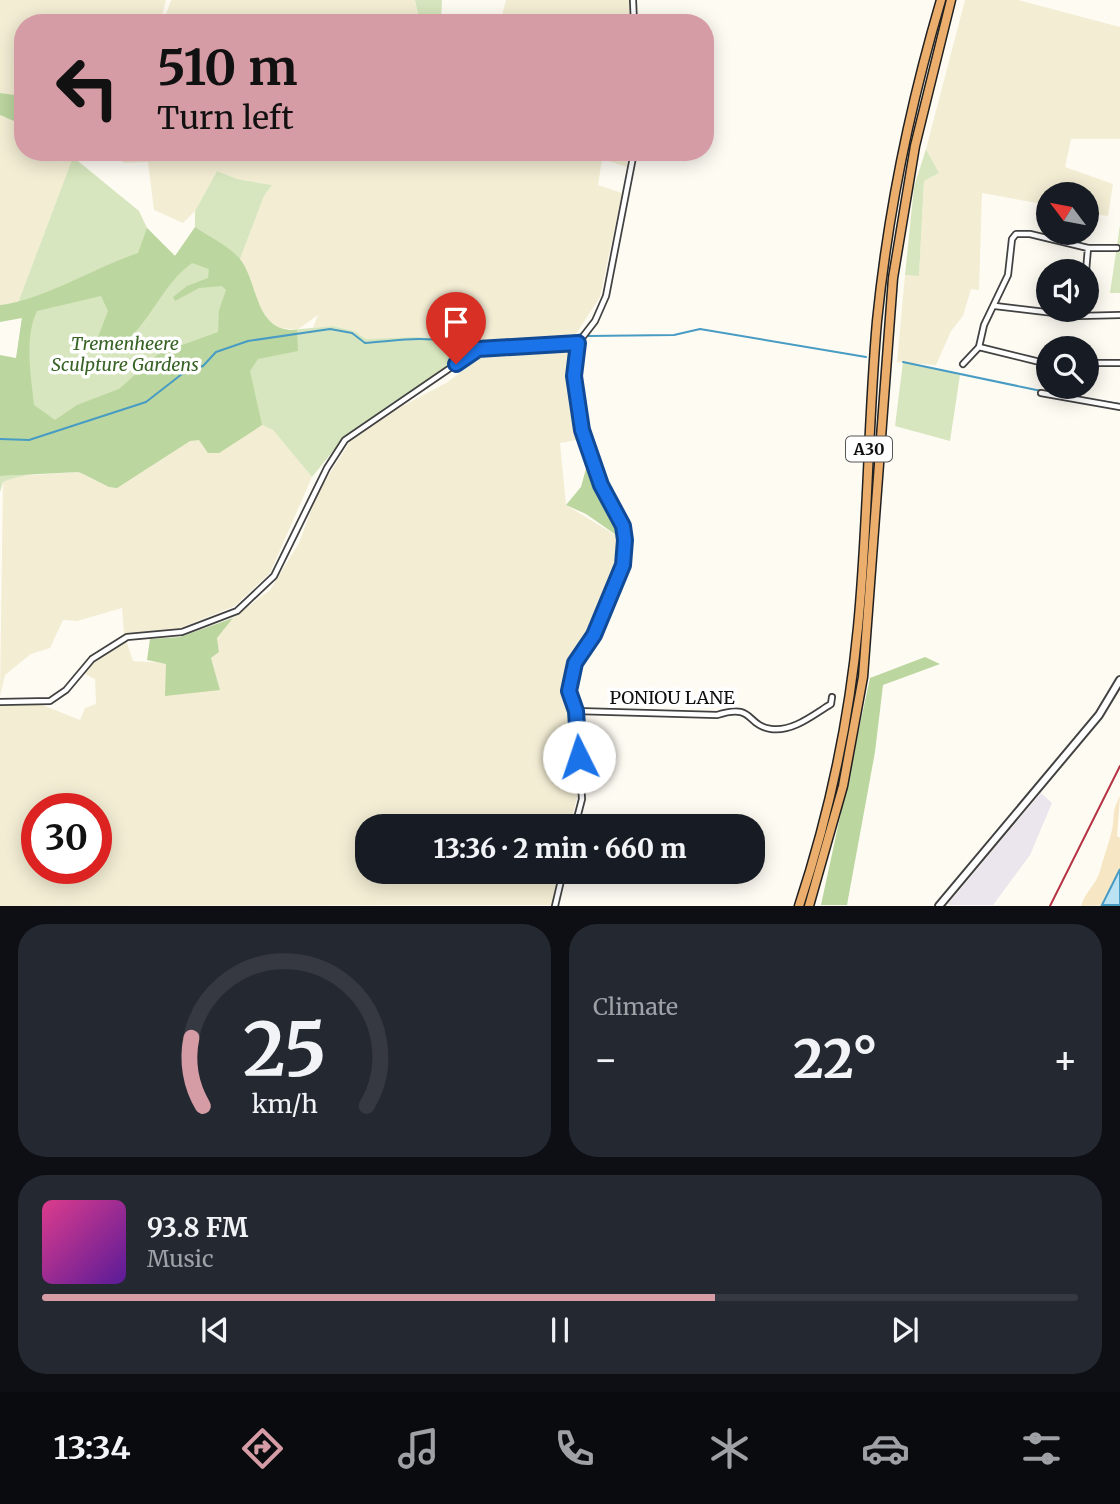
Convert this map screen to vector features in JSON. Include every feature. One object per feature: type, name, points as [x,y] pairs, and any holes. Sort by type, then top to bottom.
[{"type":"highway","name":"A30","points":[[799,905],[820,835],[848,710],[858,626],[873,378],[884,269],[911,113],[941,0]]},
{"type":"highway","name":"A30","points":[[809,905],[843,786],[862,684],[870,609],[884,369],[895,266],[922,110],[951,0]]},
{"type":"street","points":[[578,814],[582,799],[576,711],[569,691],[575,663],[594,635],[623,565],[625,540],[623,526],[601,485],[582,430],[574,376],[578,343],[595,321],[606,296],[632,161]]},
{"type":"street","points":[[963,364],[979,347],[984,325],[1008,275],[1012,239],[1016,234],[1030,234],[1088,248],[1116,248]]},
{"type":"street","points":[[1087,259],[1088,248]]},
{"type":"street","points":[[995,306],[1036,309]]},
{"type":"street","points":[[1099,314],[1120,315]]},
{"type":"street","points":[[0,702],[50,701],[66,690],[92,659],[127,637],[182,632],[237,611],[274,576],[327,468],[345,440],[478,349],[578,343]]},
{"type":"street","points":[[979,347],[1036,361]]},
{"type":"street","points":[[1099,363],[1120,363]]},
{"type":"street","points":[[1075,399],[1120,407]]},
{"type":"street","points":[[939,905],[1099,715],[1120,680]]},
{"type":"street","name":"PONIOU LANE","points":[[576,711],[716,715],[733,710],[749,714],[760,725],[777,729],[792,727],[831,704],[832,697]]},
{"type":"street","points":[[555,905],[560,884]]},
{"type":"shaded area","points":[[0,0],[166,0],[162,14],[14,14],[14,95],[0,93]]},
{"type":"shaded area","points":[[171,0],[415,0],[417,14],[166,14]]},
{"type":"shaded area","points":[[506,0],[629,0],[630,14],[502,14]]},
{"type":"shaded area","points":[[965,0],[1018,0],[1120,27],[1120,139],[1071,139],[1065,167],[1113,184],[1108,216],[1099,215],[1099,182],[1036,182],[1036,203],[982,193],[979,290],[971,289],[963,316],[951,331],[936,365],[897,362],[905,275],[919,276],[924,181],[939,173],[926,149]]},
{"type":"shaded area","points":[[0,115],[14,121],[14,161],[71,161],[18,303],[0,305]]},
{"type":"shaded area","points":[[121,161],[602,161],[598,185],[622,193],[600,297],[576,334],[558,338],[451,341],[432,338],[366,339],[354,331],[333,326],[313,328],[318,315],[297,330],[276,327],[262,313],[240,259],[264,196],[272,185],[237,179],[217,171],[195,211],[183,223],[154,210],[148,162]]},
{"type":"shaded area","points":[[608,161],[628,161],[627,167]]},
{"type":"shaded area","points":[[570,350],[582,439],[560,443],[566,505],[622,539],[620,567],[590,637],[574,662],[567,691],[573,712],[578,793],[573,814],[355,814],[355,884],[556,884],[551,905],[0,906],[0,705],[40,704],[80,720],[85,708],[96,704],[95,679],[85,674],[93,661],[126,640],[133,661],[166,663],[220,690],[211,658],[219,652],[217,638],[233,618],[270,590],[299,543],[318,492],[351,440],[393,411],[446,383],[484,355]]},
{"type":"shaded area","points":[[262,425],[273,430],[312,477],[270,573],[235,606],[180,628],[124,634],[122,608],[77,621],[63,620],[50,648],[31,654],[5,675],[0,696],[3,482],[16,476],[79,472],[109,487],[117,488],[190,441],[199,440],[208,453]]},
{"type":"shaded area","points":[[1041,793],[1052,803],[1030,855],[993,905],[948,904]]},
{"type":"green space","points":[[415,0],[442,0],[441,14],[418,14]]},
{"type":"green space","points":[[0,93],[14,95],[14,121],[0,115]]},
{"type":"green space","points":[[926,149],[939,173],[924,181],[919,276],[905,275],[914,187]]},
{"type":"green space","name":"Tremenheere Sculpture Gardens","points":[[71,161],[78,161],[139,211],[147,228],[175,256],[195,228],[195,211],[217,171],[237,179],[272,185],[264,196],[240,259],[262,313],[276,327],[290,330],[333,326],[354,331],[366,339],[417,337],[464,341],[471,351],[383,409],[338,445],[312,477],[273,430],[262,425],[219,453],[208,453],[199,440],[190,441],[117,488],[81,473],[64,471],[10,479],[3,482],[0,492],[0,476],[16,475],[14,376],[22,317],[18,303]]},
{"type":"green space","points":[[1120,225],[1120,293],[1110,293]]},
{"type":"green space","points":[[195,227],[240,259],[265,315],[273,324],[283,329],[297,330],[298,351],[258,359],[250,371],[262,425],[219,453],[208,453],[199,440],[190,441],[117,488],[109,487],[79,472],[0,476],[0,355],[16,358],[22,318],[0,322],[0,305],[33,297],[138,253],[147,228],[175,256]],"holes":[[[192,263],[209,269],[208,278],[187,286],[173,297],[175,301],[199,288],[222,286],[226,290],[219,310],[218,332],[165,348],[119,389],[77,405],[55,420],[34,405],[30,345],[37,311],[101,296],[108,311],[93,350],[111,350],[139,328],[181,272]]]},
{"type":"green space","points":[[903,362],[960,375],[950,441],[895,426]]},
{"type":"green space","points":[[588,461],[599,492],[622,539],[586,514],[566,505],[581,487]]},
{"type":"green space","points":[[233,618],[217,638],[219,652],[211,658],[220,690],[165,696],[166,664],[147,660],[150,639],[180,637]]},
{"type":"green space","points":[[925,657],[940,664],[883,685],[875,752],[847,905],[821,905],[870,678]]},
{"type":"sand","points":[[1120,796],[1117,836],[1120,838],[1120,905],[1081,906],[1100,871]]},
{"type":"water","points":[[1120,869],[1120,905],[1102,905]]},
{"type":"waterway","points":[[0,439],[29,440],[146,402],[182,374],[203,366],[216,352],[248,341],[330,329],[352,333],[365,343],[419,339],[521,342],[582,334]]},
{"type":"waterway","points":[[588,336],[674,335],[700,329],[866,357]]},
{"type":"waterway","points":[[903,362],[1036,390]]},
{"type":"waterway","points":[[1100,401],[1120,404]]},
{"type":"railway","points":[[1050,906],[1120,766]]},
{"type":"route","points":[[456,364],[478,349],[578,343],[574,376],[582,430],[601,485],[623,526],[625,540],[623,565],[594,635],[575,663],[569,691],[576,711],[579,757]]}]
